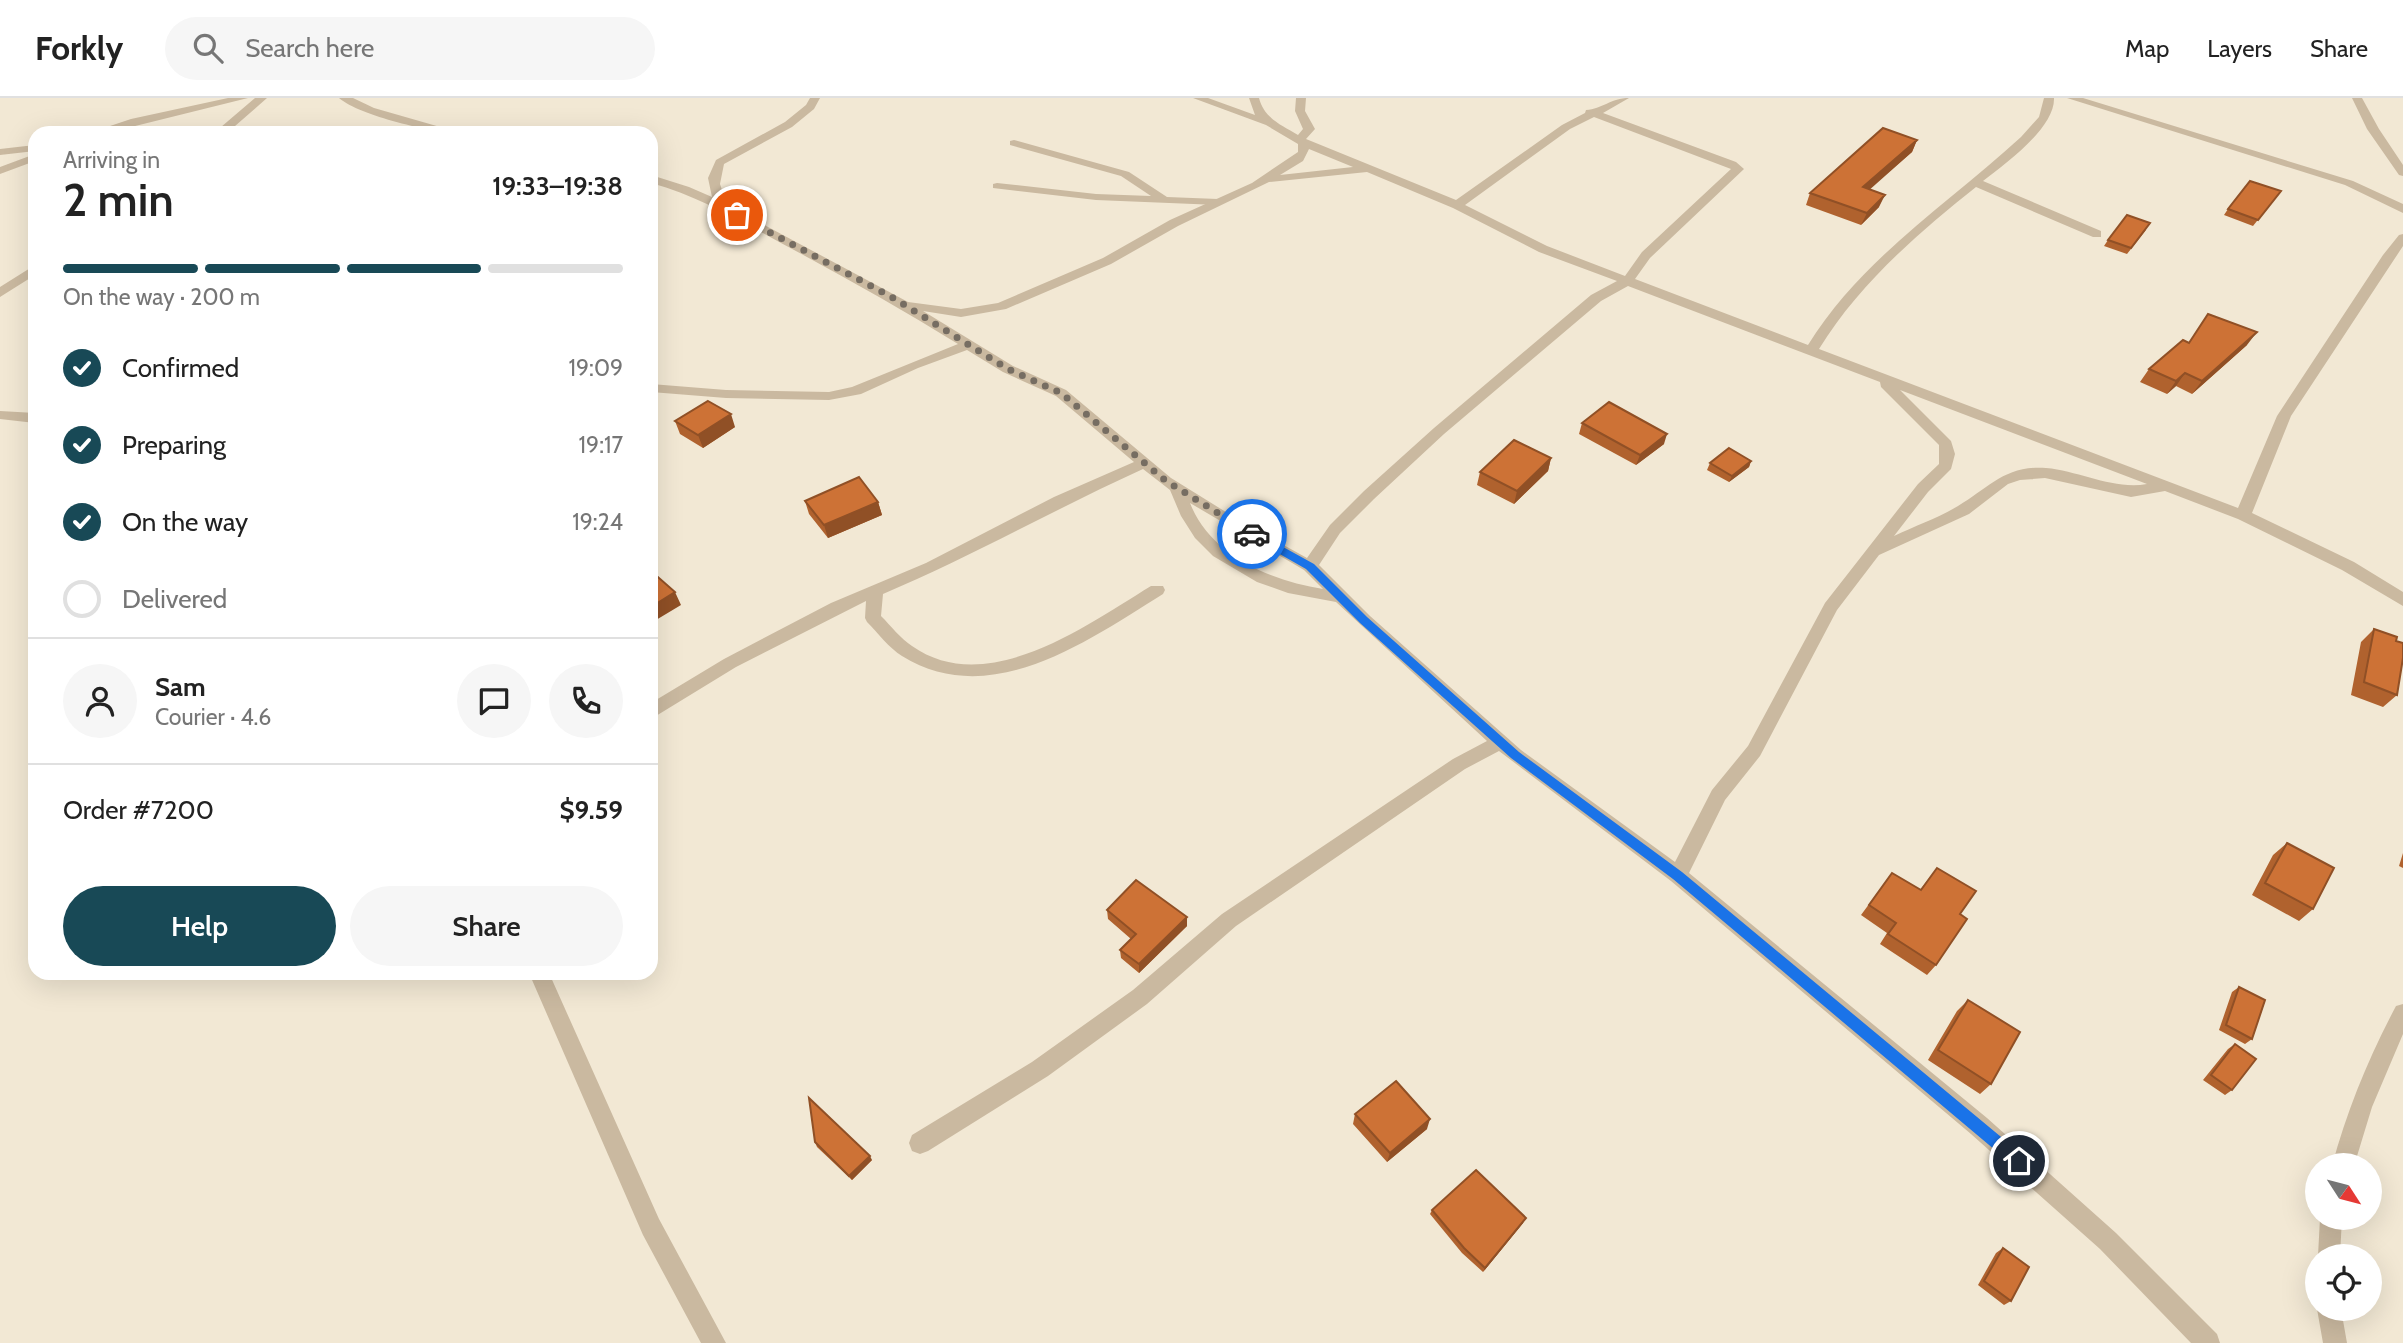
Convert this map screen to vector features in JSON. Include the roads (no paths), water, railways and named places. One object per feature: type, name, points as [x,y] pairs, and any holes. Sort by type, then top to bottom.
[{"type":"street","points":[[118,126],[243,98]]},
{"type":"street","points":[[228,126],[262,98]]},
{"type":"street","points":[[344,98],[370,110],[429,126]]},
{"type":"street","points":[[1198,98],[1272,125],[1301,141],[1457,205],[1543,249],[2243,515],[2348,566],[2403,600]]},
{"type":"street","points":[[1254,98],[1256,111],[1272,125]]},
{"type":"street","points":[[901,303],[961,313],[988,310],[1107,261],[1174,223],[1259,183],[1299,159],[1304,152],[1301,141],[1309,129],[1300,111],[1301,98]]},
{"type":"street","points":[[1457,205],[1566,127],[1624,98]]},
{"type":"street","points":[[1812,350],[1827,323],[1844,302],[1925,223],[2040,124],[2050,106],[2049,98]]},
{"type":"street","points":[[2072,98],[2349,183],[2403,209]]},
{"type":"street","points":[[2357,98],[2373,129],[2403,173]]},
{"type":"street","points":[[722,206],[713,182],[713,170],[719,162],[797,118],[817,100]]},
{"type":"street","points":[[1310,566],[1335,529],[1438,431],[1596,298],[1627,281],[1646,255],[1738,169],[1732,164],[1590,113]]},
{"type":"street","points":[[0,152],[28,149]]},
{"type":"street","points":[[0,172],[28,160]]},
{"type":"street","points":[[1259,183],[1337,170],[1374,170]]},
{"type":"street","points":[[658,181],[685,189],[722,206],[901,303],[1008,369],[1061,393],[1176,487],[1237,526],[1310,566],[1340,597],[1501,742],[1678,875],[2059,1195],[2208,1343]]},
{"type":"street","points":[[1975,182],[2097,234]]},
{"type":"street","points":[[2243,515],[2284,416],[2387,258],[2403,238]]},
{"type":"street","points":[[0,293],[28,274]]},
{"type":"street","points":[[658,389],[726,394],[829,396],[856,391],[913,365],[968,345]]},
{"type":"street","points":[[1678,875],[1718,795],[1754,751],[1831,607],[1923,488],[1946,466],[1946,444],[1901,396],[1878,377]]},
{"type":"street","points":[[0,415],[28,417]]},
{"type":"street","points":[[658,708],[730,663],[875,590],[932,567],[1059,501],[1144,463]]},
{"type":"street","points":[[1876,551],[1964,510],[2003,481],[2018,475],[2045,473],[2131,492],[2165,486]]},
{"type":"street","points":[[1176,487],[1181,505],[1194,528],[1217,551],[1244,570],[1296,591],[1340,597]]},
{"type":"street","points":[[875,590],[873,618],[888,638],[942,669],[993,672],[1015,666],[1058,647],[1157,590]]},
{"type":"street","points":[[920,1143],[1040,1069],[1140,997],[1229,920],[1459,764],[1501,742]]},
{"type":"street","points":[[542,980],[651,1227],[714,1343]]},
{"type":"street","points":[[2346,1153],[2352,1129],[2382,1052],[2403,1013]]},
{"type":"street","points":[[2331,1321],[2335,1343]]},
{"type":"lane","points":[[1014,143],[1125,174],[1163,199]]},
{"type":"lane","points":[[997,186],[1096,197],[1218,202]]}]
